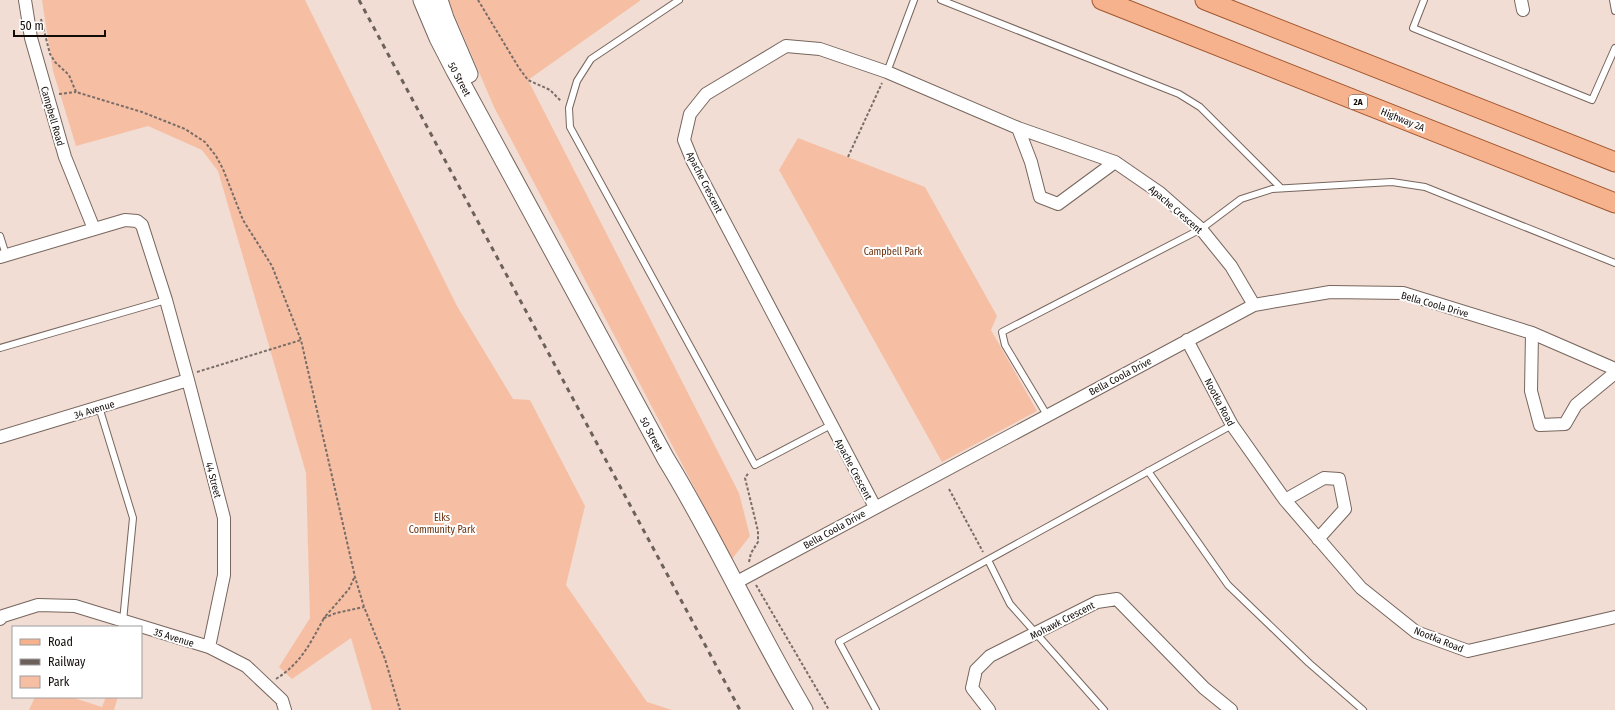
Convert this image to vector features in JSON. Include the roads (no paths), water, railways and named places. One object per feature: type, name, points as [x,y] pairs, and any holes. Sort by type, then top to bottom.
[{"type":"main road","name":"50 Street","points":[[422,0],[438,38],[666,459],[694,507],[783,674],[804,710]]},
{"type":"main road","name":"50 Street","points":[[439,0],[457,48],[484,107],[503,156]]},
{"type":"main road","name":"Highway 2A","points":[[1102,0],[1615,202]]},
{"type":"main road","points":[[1205,0],[1615,162]]},
{"type":"street","name":"Campbell Road","points":[[25,0],[29,27],[47,98],[65,157],[94,229]]},
{"type":"street","name":"Apache Crescent","points":[[875,507],[693,162],[684,140],[690,114],[706,94],[786,46],[820,49],[887,72],[1018,128],[1115,162],[1160,192],[1201,229],[1231,266],[1254,305]]},
{"type":"street","points":[[1018,128],[1031,162],[1040,197],[1058,204],[1115,162]]},
{"type":"street","name":"44 Street","points":[[94,229],[125,220],[137,221],[142,225],[166,300],[187,376],[224,518],[224,575],[209,647]]},
{"type":"street","points":[[3,256],[94,229]]},
{"type":"street","name":"Bella Coola Drive","points":[[735,583],[1254,305],[1330,292],[1403,293],[1532,334],[1615,369]]},
{"type":"street","points":[[1532,334],[1531,391],[1540,425],[1565,424],[1576,405],[1615,373]]},
{"type":"street","name":"Nootka Road","points":[[1187,340],[1232,425],[1285,500],[1361,588],[1416,632],[1468,651],[1615,617]]},
{"type":"street","name":"34 Avenue","points":[[0,437],[99,407],[187,376]]},
{"type":"street","points":[[1285,500],[1324,478],[1339,479],[1345,509],[1318,539]]},
{"type":"street","name":"Mohawk Crescent","points":[[989,710],[972,688],[976,670],[990,656],[1097,602],[1117,599],[1204,688],[1231,710]]},
{"type":"street","name":"35 Avenue","points":[[0,619],[3,616],[38,605],[75,606],[140,626]]},
{"type":"street","name":"35 Avenue","points":[[142,627],[209,647]]},
{"type":"street","points":[[209,647],[246,666],[282,700],[285,710]]},
{"type":"lane","points":[[679,0],[591,59],[577,80],[569,108],[570,126],[755,465],[831,425]]},
{"type":"lane","points":[[887,72],[914,0]]},
{"type":"lane","points":[[941,0],[1179,94],[1200,107],[1281,188]]},
{"type":"lane","points":[[1424,0],[1413,28],[1592,100],[1615,48]]},
{"type":"lane","points":[[1613,0],[1615,11]]},
{"type":"lane","points":[[1047,415],[1005,345],[1002,332],[1201,229],[1241,198],[1272,189],[1392,182],[1425,187],[1615,263]]},
{"type":"lane","points":[[0,236],[3,256]]},
{"type":"lane","points":[[0,348],[166,300]]},
{"type":"lane","points":[[99,407],[133,518],[123,621]]},
{"type":"lane","points":[[876,710],[840,642],[1232,425]]},
{"type":"lane","points":[[1148,472],[1228,585],[1309,663],[1363,710]]},
{"type":"lane","points":[[988,560],[1010,604],[1104,710]]},
{"type":"railway","points":[[359,0],[740,710]]},
{"type":"park label","name":"Campbell Park","points":[[893,251]]},
{"type":"park label","name":"Elks Community Park","points":[[442,522]]}]
